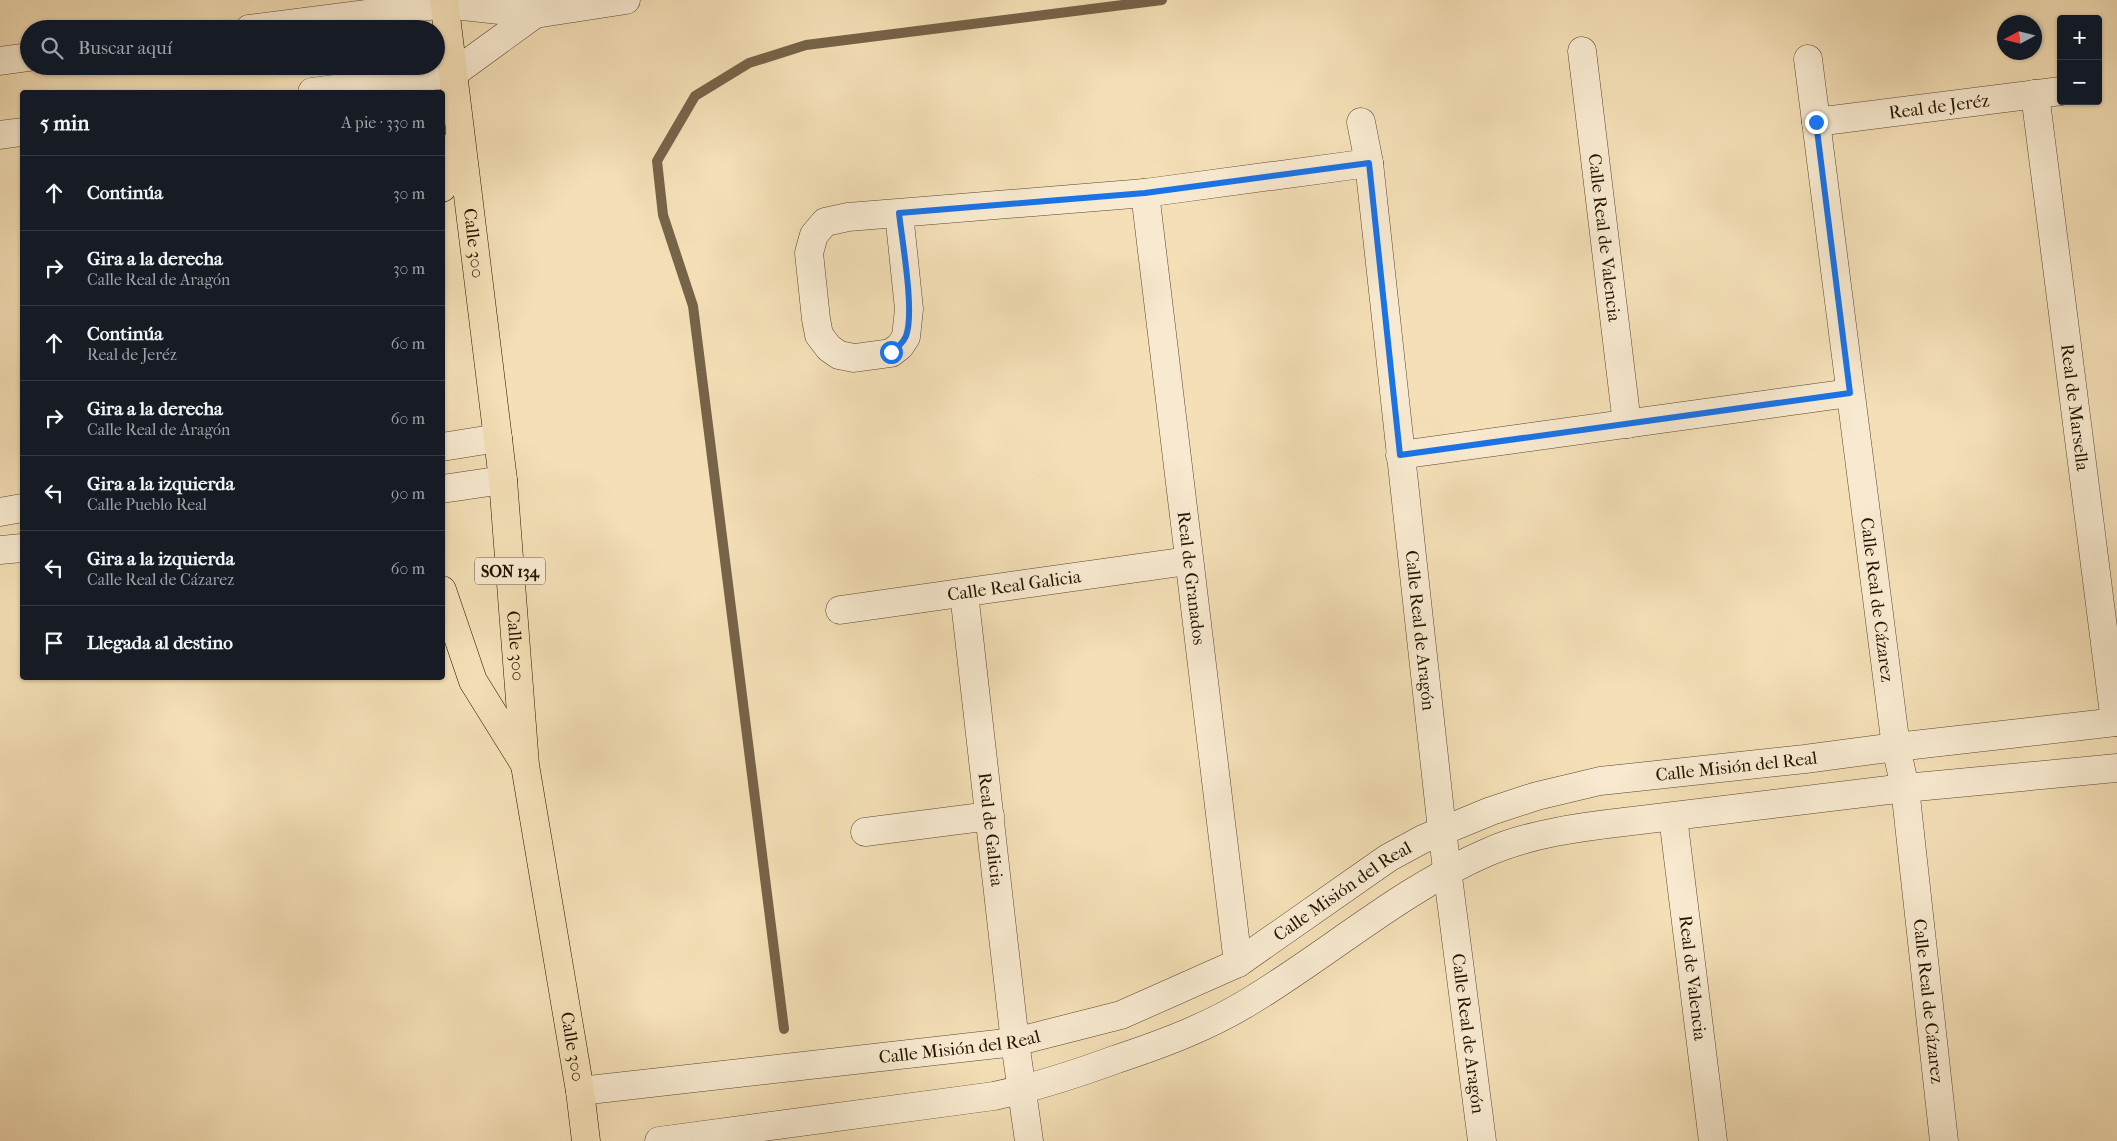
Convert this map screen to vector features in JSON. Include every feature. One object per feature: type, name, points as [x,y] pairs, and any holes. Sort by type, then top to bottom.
[{"type":"main road","name":"Calle 300","points":[[444,2],[504,480],[525,765],[580,1091],[586,1141]]},
{"type":"main road","points":[[445,179],[461,132]]},
{"type":"main road","points":[[445,600],[473,681],[525,765]]},
{"type":"street","points":[[314,20],[444,2],[535,14],[626,0]]},
{"type":"street","points":[[445,74],[454,73],[535,14]]},
{"type":"street","name":"Calle Real de Valencia","points":[[1582,51],[1627,424]]},
{"type":"street","points":[[0,61],[20,58]]},
{"type":"street","name":"Calle Real de Cázarez","points":[[1808,59],[1896,747],[1905,788],[1944,1141]]},
{"type":"street","points":[[327,90],[439,75]]},
{"type":"street","name":"Real de Jeréz","points":[[1816,122],[2048,92]]},
{"type":"street","name":"Real de Marsella","points":[[2048,92],[2116,722]]},
{"type":"street","name":"Calle Real de Aragón","points":[[1361,122],[1369,163],[1442,830],[1482,1141]]},
{"type":"street","points":[[0,135],[20,132]]},
{"type":"street","points":[[899,213],[909,309],[909,325],[906,337],[900,346],[891,352],[854,358],[839,355],[829,348],[820,335],[816,319],[809,253],[814,235],[825,222],[848,217],[899,213],[1053,202],[1145,193],[1369,163]]},
{"type":"street","name":"Real de Granados","points":[[1145,193],[1238,963]]},
{"type":"street","points":[[1400,455],[1850,393]]},
{"type":"street","points":[[445,447],[498,438]]},
{"type":"street","points":[[445,489],[504,480]]},
{"type":"street","points":[[0,512],[20,508]]},
{"type":"street","points":[[0,550],[20,548]]},
{"type":"street","name":"Calle Real Galicia","points":[[840,610],[1188,561]]},
{"type":"street","name":"Real de Galicia","points":[[964,593],[1029,1141]]},
{"type":"street","name":"Calle Misión del Real","points":[[659,1141],[994,1096],[1019,1066],[1122,1015],[1238,963],[1388,858],[1423,838],[1537,796],[1600,781],[2116,722]]},
{"type":"street","name":"Calle Misión del Real","points":[[580,1091],[1019,1066],[1072,1075],[1194,1032],[1251,1001],[1389,907],[1448,871],[1490,851],[1534,838],[1580,827],[1905,788],[2117,768]]},
{"type":"street","points":[[865,832],[990,816]]},
{"type":"street","name":"Real de Valencia","points":[[1673,817],[1713,1141]]},
{"type":"waterway","points":[[784,1029],[693,306],[663,215],[657,161],[695,96],[749,63],[806,45],[1162,0]]},
{"type":"route","points":[[891,352],[900,346],[906,337],[909,325],[899,213],[1053,202],[1145,193],[1369,163],[1400,455],[1850,393],[1816,122]]}]
